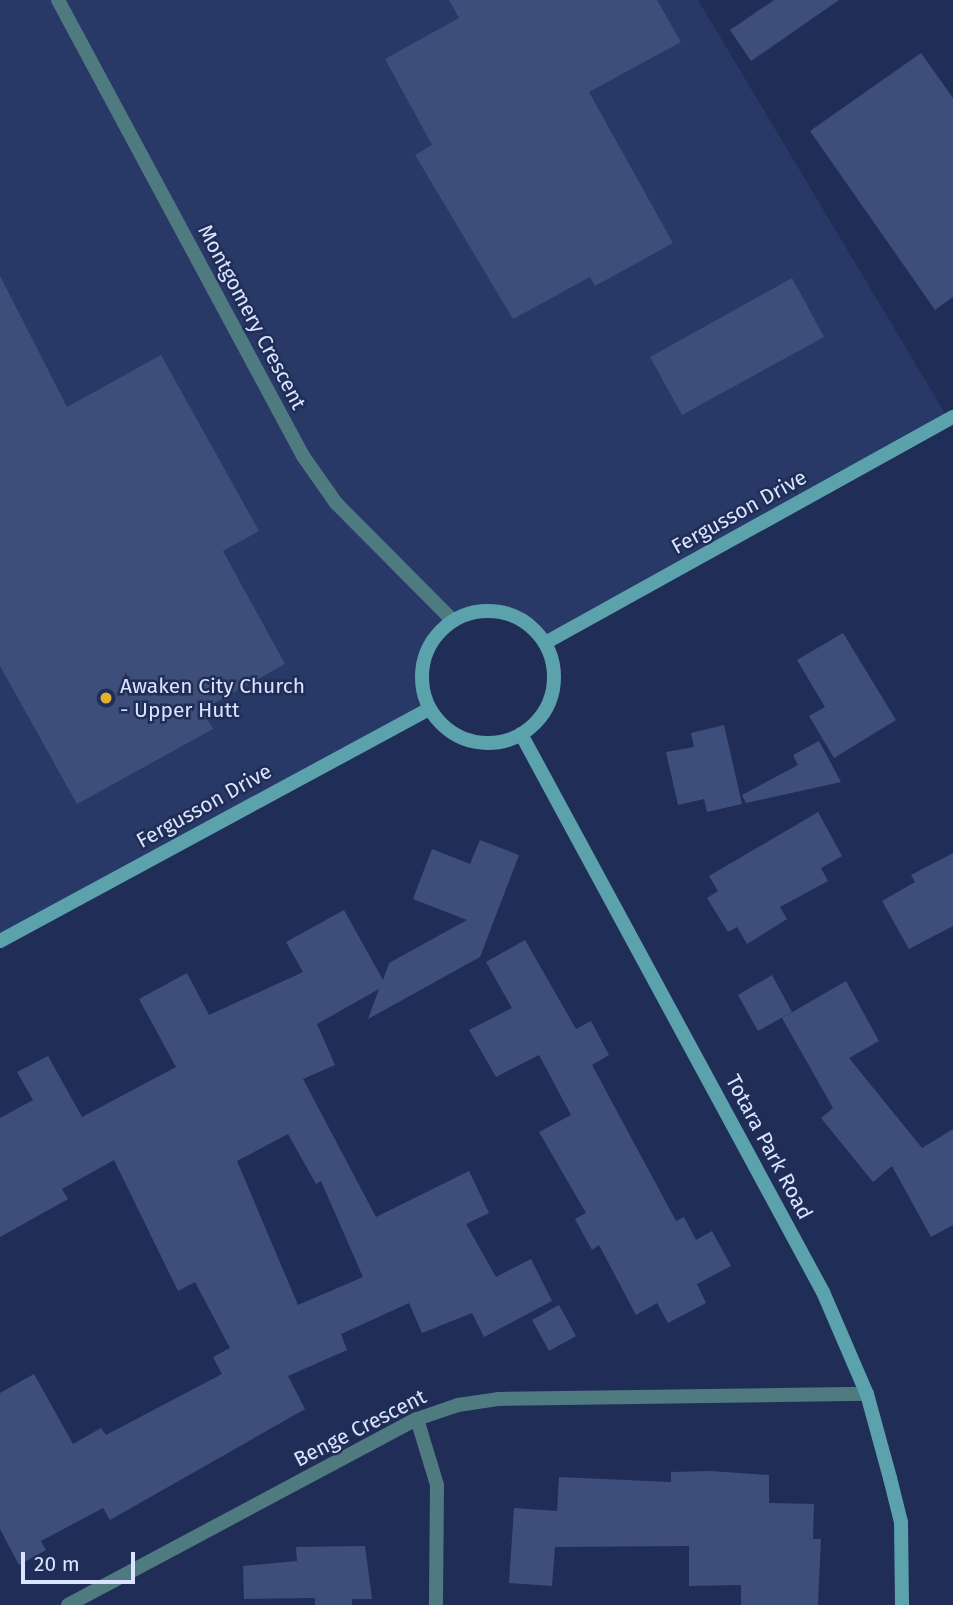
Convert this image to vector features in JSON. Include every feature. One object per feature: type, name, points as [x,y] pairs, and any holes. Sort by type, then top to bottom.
[{"type":"main road","name":"Fergusson Drive","points":[[545,643],[953,417]]},
{"type":"main road","points":[[489,610],[512,615],[545,643],[552,694],[521,734],[480,743],[442,726],[429,709],[423,662],[435,636],[453,621],[489,610]]},
{"type":"main road","name":"Fergusson Drive","points":[[0,941],[429,709]]},
{"type":"main road","name":"Totara Park Road","points":[[521,734],[823,1292],[867,1394],[901,1522],[902,1605]]},
{"type":"street","name":"Montgomery Crescent","points":[[58,0],[303,456],[336,503],[453,621]]},
{"type":"street","name":"Benge Crescent","points":[[68,1605],[418,1419],[498,1399],[867,1394]]},
{"type":"street","points":[[418,1419],[436,1485],[436,1605]]},
{"type":"shaded area","points":[[0,0],[698,0],[949,420],[545,643],[512,615],[489,610],[453,621],[435,637],[423,662],[429,709],[0,941]]},
{"type":"building","points":[[449,0],[657,0],[681,42],[589,92],[673,243],[595,286],[590,277],[513,319],[415,155],[432,145],[385,59],[459,18]]},
{"type":"building","points":[[774,0],[839,0],[751,61],[730,30]]},
{"type":"building","points":[[921,53],[953,98],[953,297],[935,310],[810,131]]},
{"type":"building","points":[[0,276],[67,407],[161,355],[259,531],[223,551],[285,664],[202,710],[213,729],[77,804],[0,666]]},
{"type":"building","points":[[792,278],[824,337],[682,415],[650,357]]},
{"type":"building","points":[[843,633],[896,720],[834,758],[809,716],[825,707],[797,660]]},
{"type":"building","points":[[724,725],[742,804],[707,812],[704,799],[678,805],[666,752],[694,747],[691,733]]},
{"type":"building","points":[[819,741],[841,782],[746,803],[742,795],[798,765],[793,755]]},
{"type":"building","points":[[818,812],[842,856],[821,868],[828,881],[780,907],[787,919],[747,944],[737,927],[728,932],[707,898],[718,891],[709,876]]},
{"type":"building","points":[[480,840],[519,855],[480,957],[368,1019],[379,989],[317,1024],[335,1065],[303,1079],[376,1217],[469,1171],[489,1213],[466,1224],[496,1277],[531,1259],[552,1301],[484,1337],[472,1313],[422,1333],[409,1303],[341,1334],[347,1350],[288,1376],[305,1409],[110,1520],[103,1508],[41,1541],[46,1550],[19,1565],[0,1529],[0,1393],[34,1374],[73,1444],[101,1428],[106,1435],[222,1374],[213,1357],[230,1348],[195,1282],[178,1291],[114,1160],[62,1189],[68,1199],[0,1237],[0,1118],[33,1100],[17,1072],[48,1056],[82,1117],[176,1067],[139,999],[187,973],[209,1015],[303,972],[286,942],[344,910],[383,980],[389,963],[467,920],[413,899],[432,849],[470,864]],"holes":[[[288,1134],[316,1184],[321,1181],[363,1277],[298,1305],[237,1161]]]},
{"type":"building","points":[[953,853],[953,926],[909,949],[882,901],[915,882],[911,875]]},
{"type":"building","points":[[525,940],[576,1029],[591,1021],[609,1055],[592,1065],[676,1221],[684,1217],[696,1240],[712,1231],[731,1266],[697,1284],[706,1303],[668,1323],[657,1303],[636,1315],[599,1245],[592,1250],[575,1219],[586,1213],[539,1132],[571,1115],[539,1055],[496,1077],[469,1030],[512,1008],[486,962]]},
{"type":"building","points":[[772,975],[792,1012],[758,1031],[738,995]]},
{"type":"building","points":[[846,981],[879,1041],[849,1058],[922,1148],[953,1129],[953,1225],[931,1237],[892,1166],[873,1182],[821,1118],[833,1108],[782,1018]]},
{"type":"building","points":[[559,1305],[576,1336],[549,1351],[532,1320]]},
{"type":"building","points":[[710,1471],[769,1475],[769,1503],[814,1504],[813,1539],[821,1539],[818,1605],[741,1605],[741,1585],[689,1586],[689,1546],[555,1547],[552,1586],[509,1583],[514,1508],[557,1511],[559,1477],[671,1482],[671,1472]]},
{"type":"building","points":[[365,1546],[372,1599],[352,1599],[352,1605],[315,1605],[315,1598],[244,1599],[243,1566],[297,1561],[296,1547]]},
{"type":"place","name":"Awaken City Church - Upper Hutt","points":[[106,698]]}]
